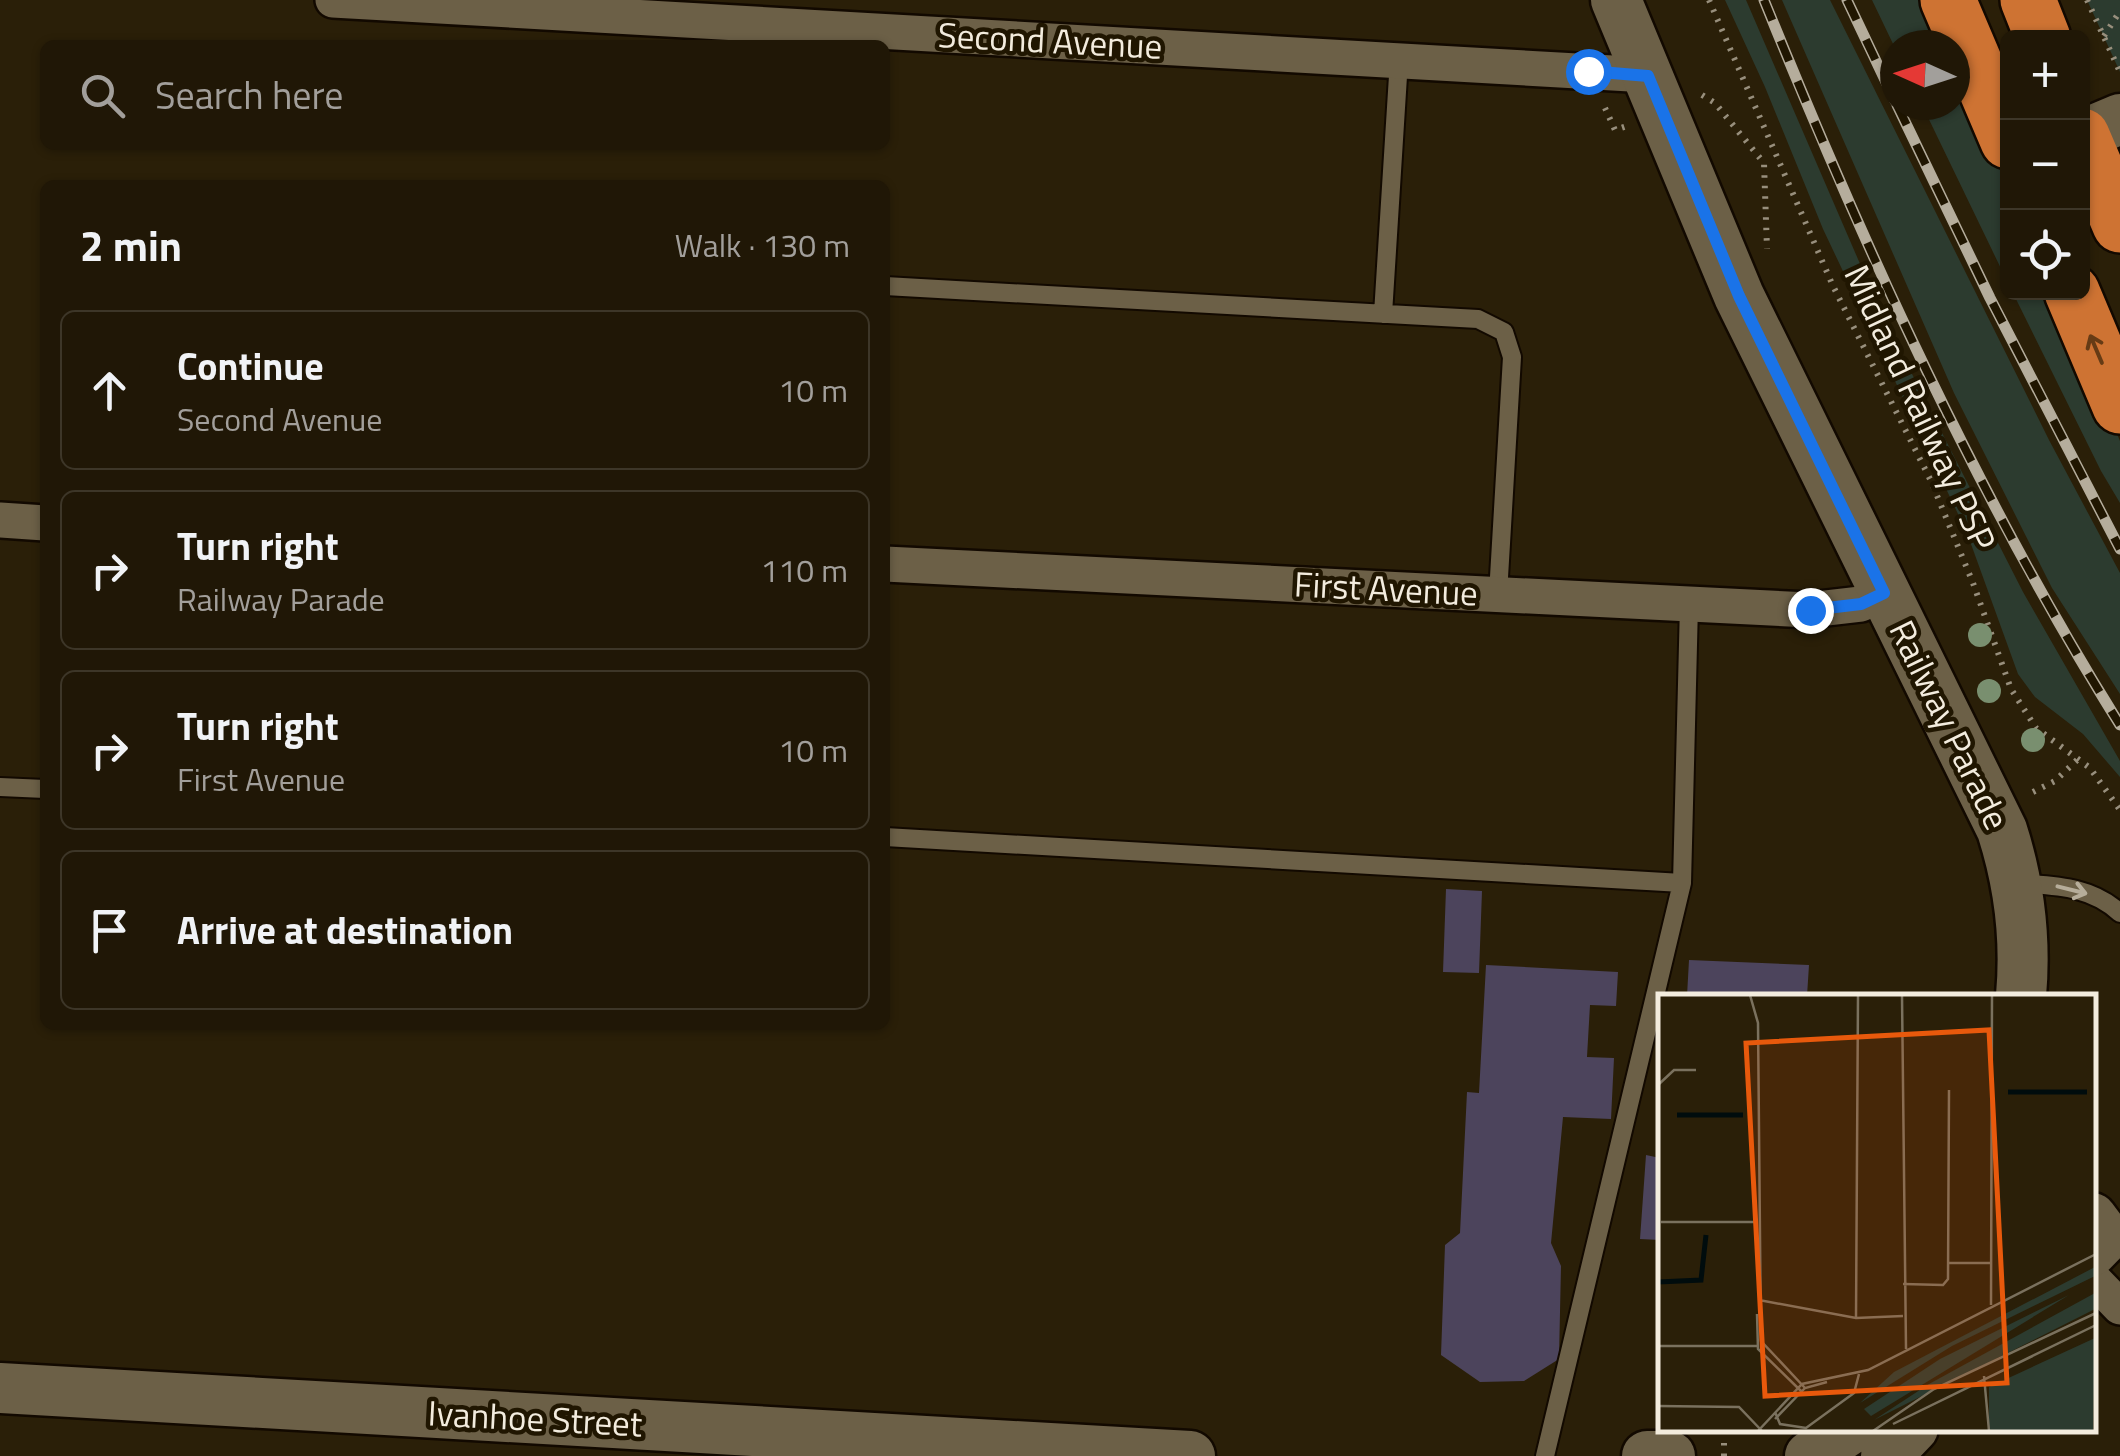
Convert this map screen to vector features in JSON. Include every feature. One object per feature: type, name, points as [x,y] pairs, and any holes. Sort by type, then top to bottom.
[{"type":"highway","points":[[1948,0],[2000,123]]},
{"type":"highway","points":[[2028,0],[2040,30]]},
{"type":"highway","points":[[2090,154],[2120,225]]},
{"type":"highway","points":[[2075,300],[2120,406]]},
{"type":"street","name":"Second Avenue","points":[[333,0],[1648,76]]},
{"type":"street","name":"Railway Parade","points":[[1616,0],[1739,296],[1994,810],[2018,883],[2026,986]]},
{"type":"street","points":[[2090,132],[2120,119]]},
{"type":"street","points":[[0,520],[40,522]]},
{"type":"street","name":"First Avenue","points":[[890,564],[1810,610],[1861,604],[1884,593]]},
{"type":"street","points":[[2101,1247],[2120,1307]]},
{"type":"street","name":"Ivanhoe Street","points":[[0,1388],[1075,1453],[1190,1456]]},
{"type":"street","points":[[1886,1456],[1911,1431]]},
{"type":"street","points":[[1648,1456],[1670,1456]]},
{"type":"lane","points":[[1383,314],[1400,60]]},
{"type":"lane","points":[[890,286],[1478,319],[1504,332],[1512,357],[1498,594]]},
{"type":"lane","points":[[1544,1456],[1682,883],[1689,604]]},
{"type":"lane","points":[[0,787],[40,789]]},
{"type":"lane","points":[[890,837],[1682,883]]},
{"type":"lane","points":[[2018,883],[2073,887],[2109,903],[2120,913]]},
{"type":"path","name":"Midland Railway PSP","points":[[1709,0],[1834,286],[1931,481],[2011,688],[2036,728],[2090,768],[2120,810]]},
{"type":"path","points":[[2087,0],[2120,72]]},
{"type":"path","points":[[2104,37],[2120,10]]},
{"type":"path","points":[[1702,95],[1715,103],[1764,163]]},
{"type":"path","points":[[2033,792],[2055,781],[2077,760]]},
{"type":"path","points":[[1724,1436],[1724,1456]]},
{"type":"green space","points":[[1725,0],[1746,0],[1883,317],[2023,592],[2120,761],[2120,777],[2083,734],[2035,697],[2018,674],[1967,533],[1823,229]]},
{"type":"green space","points":[[1782,0],[1830,0],[1880,100],[1880,120],[1890,120],[2049,440],[2120,573],[2120,694],[2052,588],[1954,393]]},
{"type":"green space","points":[[1872,0],[1933,0],[1946,30],[1886,30]]},
{"type":"green space","points":[[2087,0],[2120,0],[2120,72]]},
{"type":"green space","points":[[1970,86],[2000,157],[2000,267],[1929,120],[1970,120]]},
{"type":"green space","points":[[2016,300],[2061,300],[2120,441],[2120,503]]},
{"type":"building","points":[[1446,889],[1482,891],[1479,973],[1443,972]]},
{"type":"building","points":[[1689,960],[1809,965],[1807,994],[1687,994]]},
{"type":"building","points":[[1486,965],[1618,972],[1616,1006],[1590,1005],[1587,1057],[1614,1058],[1611,1119],[1563,1117],[1551,1243],[1561,1266],[1559,1359],[1524,1381],[1480,1382],[1441,1355],[1445,1245],[1460,1233],[1467,1092],[1479,1093]]},
{"type":"building","points":[[1646,1155],[1658,1158],[1658,1240],[1640,1239]]},
{"type":"railway","points":[[1764,0],[1842,186],[1926,370],[2018,550],[2120,725]]},
{"type":"railway","points":[[1847,0],[1880,69]]},
{"type":"railway","points":[[1904,120],[1990,298],[2120,549]]},
{"type":"route","points":[[1588,71],[1648,76],[1739,296],[1884,593],[1861,604],[1810,610]]}]
